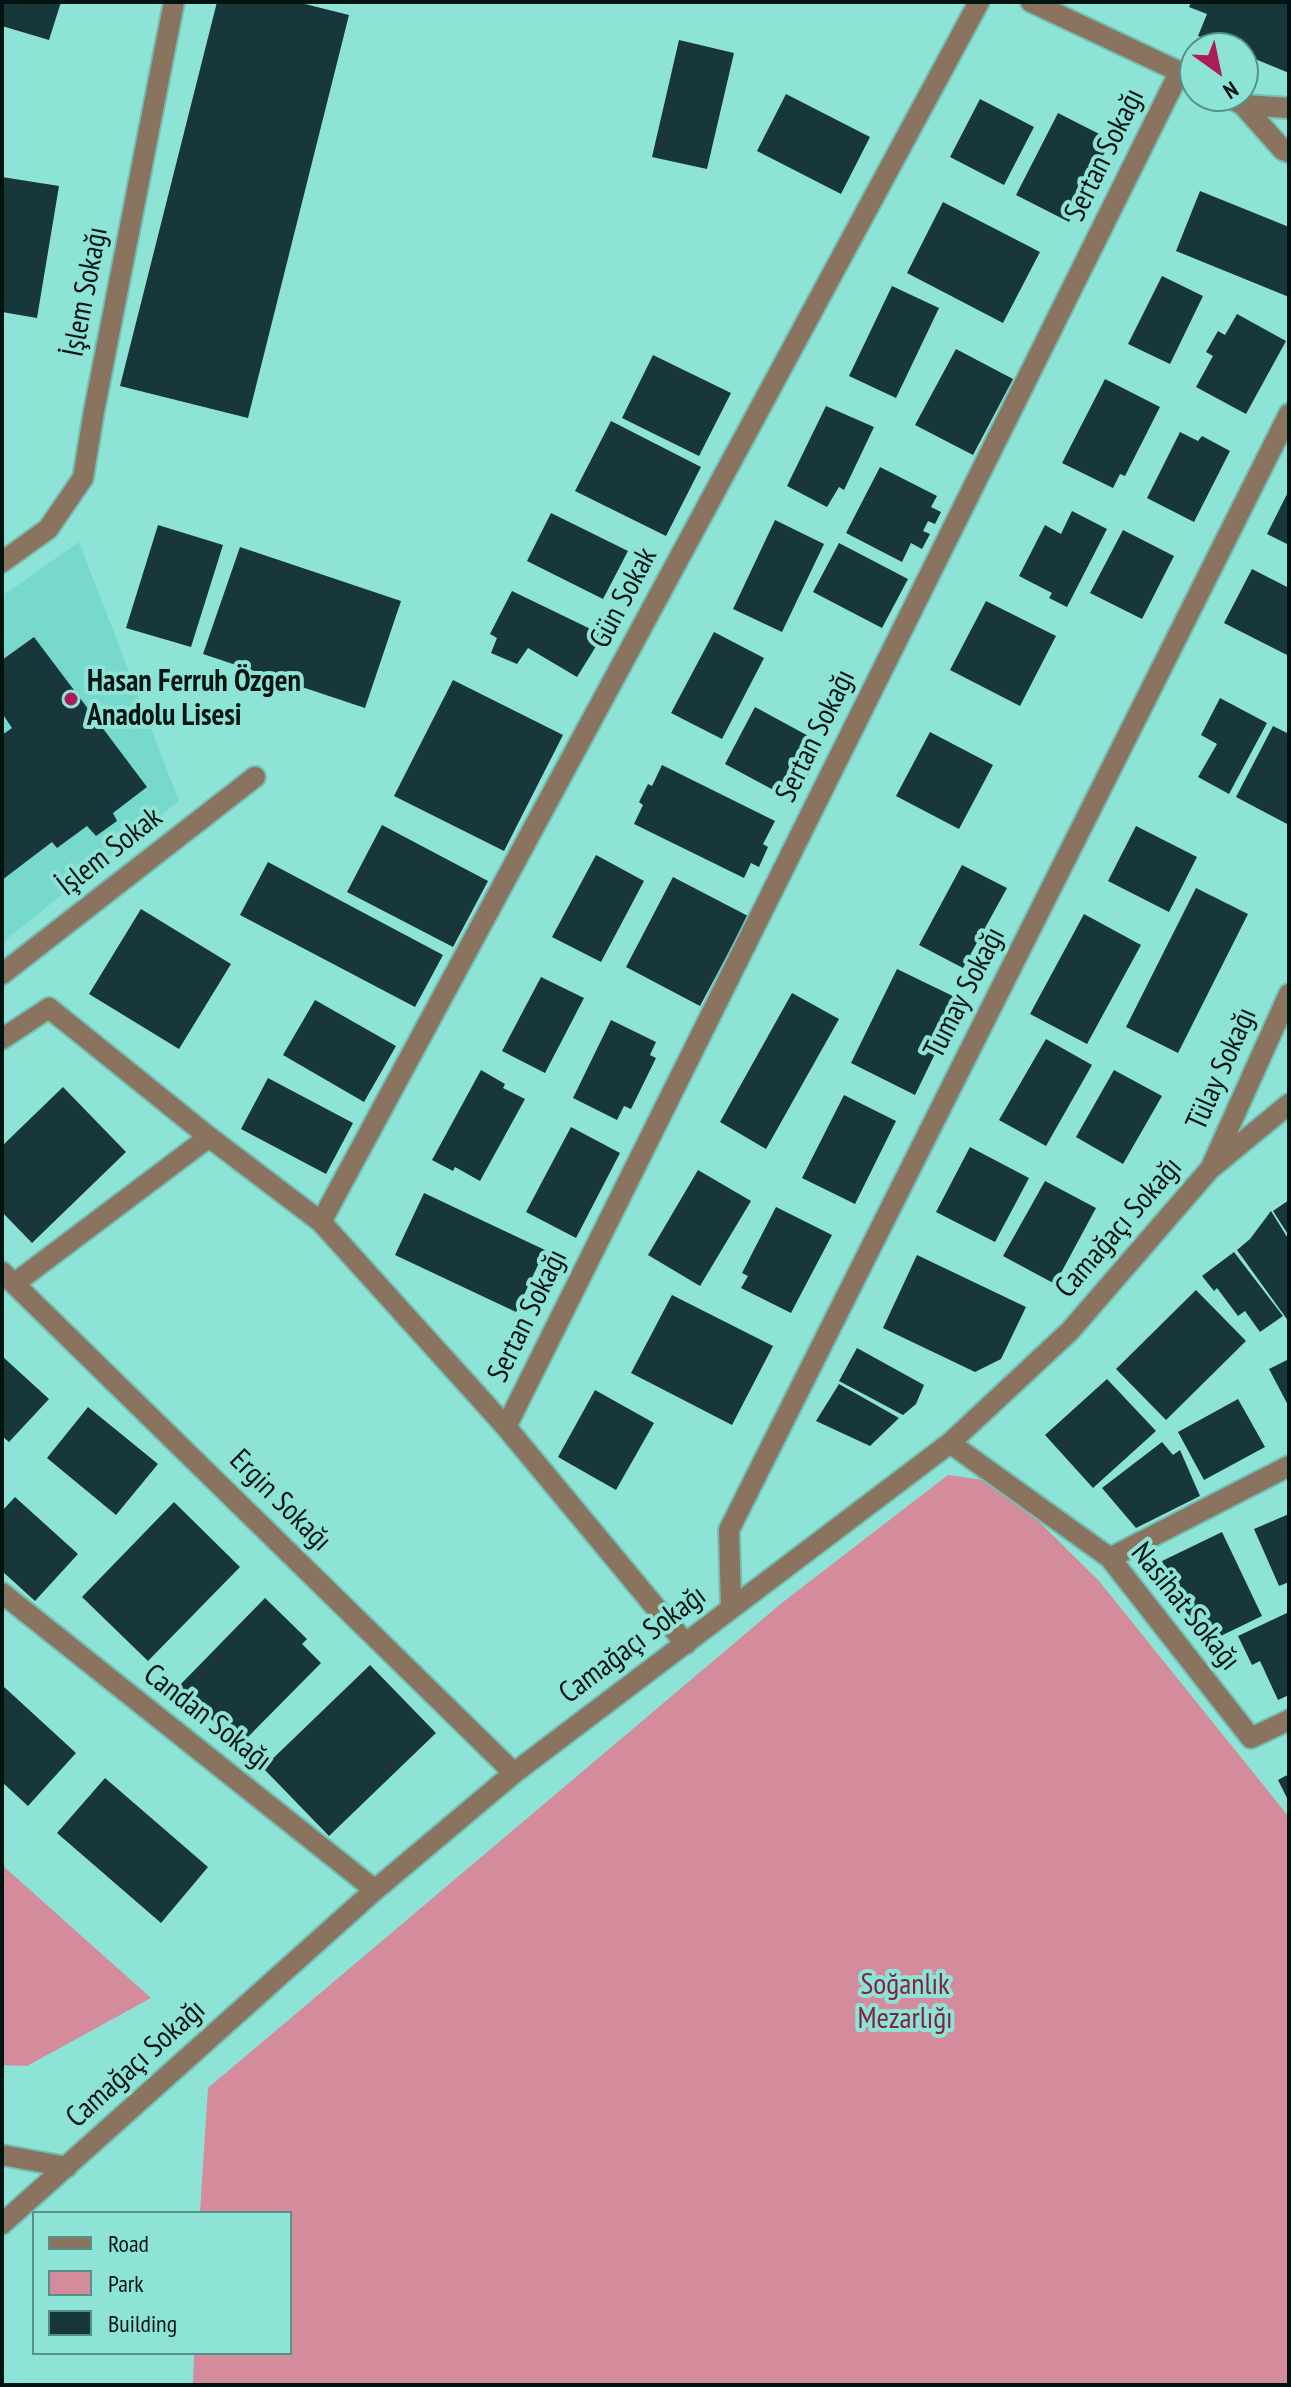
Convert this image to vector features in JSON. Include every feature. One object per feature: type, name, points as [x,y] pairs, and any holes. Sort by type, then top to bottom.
[{"type":"street","name":"İşlem Sokağı","points":[[2,562],[48,529],[83,478],[174,2]]},
{"type":"street","name":"Gün Sokak","points":[[321,1222],[979,2]]},
{"type":"street","points":[[1031,2],[1179,71]]},
{"type":"street","name":"Sertan Sokağı","points":[[506,1427],[1179,91]]},
{"type":"street","points":[[1259,104],[1289,108]]},
{"type":"street","points":[[1247,112],[1283,150],[1289,152]]},
{"type":"street","name":"Tumay Sokağı","points":[[731,1608],[729,1530],[1289,414]]},
{"type":"street","name":"İşlem Sokak","points":[[2,974],[255,777]]},
{"type":"street","name":"Tülay Sokağı","points":[[1210,1169],[1289,994]]},
{"type":"street","points":[[2,1039],[49,1008],[209,1137],[321,1222],[506,1427],[686,1644]]},
{"type":"street","name":"Camağaçı Sokağı","points":[[2,2224],[375,1890],[514,1773],[950,1443],[1070,1331],[1210,1169],[1289,1104]]},
{"type":"street","points":[[9,1278],[209,1137]]},
{"type":"street","name":"Ergin Sokağı","points":[[9,1278],[514,1773]]},
{"type":"street","name":"Nasihat Sokağı","points":[[950,1443],[1110,1558],[1251,1738],[1289,1720]]},
{"type":"street","points":[[1110,1558],[1289,1466]]},
{"type":"street","name":"Candan Sokağı","points":[[2,1593],[375,1890]]},
{"type":"street","points":[[2,2155],[67,2167]]},
{"type":"shaded area","name":"Hasan Ferruh Özgen Anadolu Lisesi","points":[[79,542],[179,801],[2,943],[2,596]]},
{"type":"green space","name":"Soğanlık Mezarlığı","points":[[948,1475],[999,1482],[1099,1581],[1289,1817],[1289,2385],[193,2385],[194,2355],[292,2355],[292,2211],[200,2211],[208,2088],[783,1602]]},
{"type":"green space","points":[[2,1865],[151,1998],[27,2066],[2,2065]]},
{"type":"building","points":[[2,2],[61,2],[49,40],[2,26]]},
{"type":"building","points":[[217,2],[297,2],[349,15],[248,418],[120,386]]},
{"type":"building","points":[[1191,2],[1289,2],[1289,73],[1259,61],[1259,32],[1200,32],[1207,14],[1189,7]]},
{"type":"building","points":[[679,40],[734,53],[707,169],[652,157]]},
{"type":"building","points":[[786,94],[870,137],[841,194],[757,151]]},
{"type":"building","points":[[980,99],[1034,127],[1004,185],[950,157]]},
{"type":"building","points":[[1058,113],[1111,140],[1069,222],[1016,195]]},
{"type":"building","points":[[2,177],[59,186],[37,318],[2,312]]},
{"type":"building","points":[[1200,191],[1289,227],[1289,297],[1176,251]]},
{"type":"building","points":[[943,202],[1040,252],[1003,323],[907,273]]},
{"type":"building","points":[[1162,276],[1203,296],[1170,364],[1128,344]]},
{"type":"building","points":[[892,286],[939,308],[896,398],[849,376]]},
{"type":"building","points":[[1237,314],[1286,341],[1246,414],[1196,387],[1213,356],[1206,352],[1218,331],[1225,335]]},
{"type":"building","points":[[956,349],[1013,379],[973,455],[915,425]]},
{"type":"building","points":[[653,355],[731,393],[699,456],[622,418]]},
{"type":"building","points":[[1105,379],[1160,407],[1125,476],[1120,474],[1113,488],[1062,463]]},
{"type":"building","points":[[826,406],[874,427],[844,490],[839,487],[827,507],[787,486]]},
{"type":"building","points":[[611,421],[701,467],[666,536],[575,491]]},
{"type":"building","points":[[1180,432],[1198,441],[1202,436],[1230,451],[1194,522],[1147,498]]},
{"type":"building","points":[[880,467],[937,496],[931,507],[941,512],[935,524],[928,521],[923,531],[930,534],[922,549],[911,543],[902,562],[846,533]]},
{"type":"building","points":[[1289,490],[1289,545],[1267,534]]},
{"type":"building","points":[[1072,511],[1107,529],[1067,607],[1049,598],[1052,593],[1019,576],[1045,525],[1061,534]]},
{"type":"building","points":[[551,513],[628,551],[603,599],[527,561]]},
{"type":"building","points":[[775,520],[824,544],[782,632],[733,609]]},
{"type":"building","points":[[158,525],[223,545],[191,647],[126,628]]},
{"type":"building","points":[[1123,530],[1174,556],[1142,619],[1090,593]]},
{"type":"building","points":[[839,543],[908,579],[882,628],[813,592]]},
{"type":"building","points":[[240,547],[401,601],[365,708],[203,654]]},
{"type":"building","points":[[1252,569],[1289,588],[1289,656],[1224,623]]},
{"type":"building","points":[[512,591],[603,635],[577,677],[528,648],[517,664],[491,653],[497,638],[490,634]]},
{"type":"building","points":[[986,601],[1056,636],[1020,706],[950,670]]},
{"type":"building","points":[[714,632],[764,658],[722,739],[671,713]]},
{"type":"building","points":[[34,637],[147,787],[113,813],[117,821],[96,836],[87,826],[57,848],[52,842],[2,880],[2,735],[12,728],[2,713],[2,660]]},
{"type":"building","points":[[453,680],[563,735],[504,851],[394,796]]},
{"type":"building","points":[[1220,698],[1267,723],[1229,794],[1198,777],[1217,744],[1201,735]]},
{"type":"building","points":[[755,707],[825,745],[794,801],[725,764]]},
{"type":"building","points":[[1273,726],[1289,734],[1289,825],[1236,797]]},
{"type":"building","points":[[930,732],[993,765],[959,829],[896,796]]},
{"type":"building","points":[[662,765],[775,821],[763,844],[768,847],[759,867],[751,863],[744,878],[634,824],[643,805],[639,802],[648,784],[652,786]]},
{"type":"building","points":[[382,825],[488,881],[453,947],[347,892]]},
{"type":"building","points":[[1136,826],[1197,857],[1169,912],[1108,881]]},
{"type":"building","points":[[596,855],[644,881],[601,962],[552,937]]},
{"type":"building","points":[[268,862],[443,955],[415,1007],[240,915]]},
{"type":"building","points":[[962,865],[1007,888],[963,968],[919,945]]},
{"type":"building","points":[[673,877],[748,916],[700,1006],[626,967]]},
{"type":"building","points":[[1196,888],[1248,914],[1178,1053],[1126,1027]]},
{"type":"building","points":[[141,909],[231,964],[179,1049],[89,994]]},
{"type":"building","points":[[1084,914],[1141,945],[1087,1044],[1030,1014]]},
{"type":"building","points":[[897,969],[961,1000],[915,1095],[851,1063]]},
{"type":"building","points":[[541,977],[584,998],[545,1073],[502,1051]]},
{"type":"building","points":[[792,993],[839,1019],[766,1149],[720,1122]]},
{"type":"building","points":[[315,1000],[396,1046],[364,1102],[283,1055]]},
{"type":"building","points":[[611,1020],[656,1042],[650,1055],[656,1058],[631,1109],[624,1106],[617,1120],[573,1098]]},
{"type":"building","points":[[1046,1039],[1092,1065],[1046,1146],[999,1120]]},
{"type":"building","points":[[481,1070],[505,1084],[503,1088],[525,1099],[480,1181],[455,1167],[453,1171],[432,1160]]},
{"type":"building","points":[[1114,1070],[1162,1096],[1123,1164],[1076,1137]]},
{"type":"building","points":[[268,1078],[353,1123],[326,1174],[241,1129]]},
{"type":"building","points":[[63,1087],[126,1152],[32,1243],[2,1212],[2,1146]]},
{"type":"building","points":[[844,1095],[896,1121],[855,1204],[802,1178]]},
{"type":"building","points":[[571,1127],[620,1153],[576,1238],[526,1212]]},
{"type":"building","points":[[970,1147],[1029,1178],[995,1242],[936,1212]]},
{"type":"building","points":[[698,1170],[751,1201],[700,1286],[648,1255]]},
{"type":"building","points":[[1045,1181],[1096,1208],[1055,1284],[1003,1256]]},
{"type":"building","points":[[424,1193],[545,1250],[516,1312],[395,1255]]},
{"type":"building","points":[[1289,1200],[1289,1236],[1273,1211]]},
{"type":"building","points":[[776,1207],[832,1235],[791,1313],[741,1288],[748,1276],[742,1273]]},
{"type":"building","points":[[1271,1211],[1289,1240],[1289,1322],[1237,1250],[1250,1239]]},
{"type":"building","points":[[1234,1252],[1283,1316],[1260,1332],[1245,1311],[1238,1316],[1217,1288],[1214,1291],[1202,1276]]},
{"type":"building","points":[[917,1255],[1026,1307],[1001,1359],[975,1372],[883,1328]]},
{"type":"building","points":[[1196,1290],[1246,1341],[1166,1420],[1116,1369]]},
{"type":"building","points":[[672,1295],[773,1346],[732,1425],[631,1373]]},
{"type":"building","points":[[857,1348],[924,1385],[916,1404],[903,1415],[839,1381]]},
{"type":"building","points":[[2,1356],[49,1399],[9,1442],[2,1436]]},
{"type":"building","points":[[1289,1359],[1289,1407],[1269,1369]]},
{"type":"building","points":[[1107,1379],[1156,1431],[1093,1488],[1045,1435]]},
{"type":"building","points":[[839,1384],[899,1418],[870,1446],[816,1421]]},
{"type":"building","points":[[595,1390],[654,1423],[616,1490],[558,1457]]},
{"type":"building","points":[[1238,1399],[1265,1447],[1204,1480],[1178,1432]]},
{"type":"building","points":[[88,1407],[158,1464],[116,1515],[47,1458]]},
{"type":"building","points":[[1162,1442],[1173,1455],[1180,1450],[1200,1496],[1136,1528],[1102,1488]]},
{"type":"building","points":[[15,1497],[78,1554],[35,1601],[2,1571],[2,1511]]},
{"type":"building","points":[[174,1502],[240,1567],[148,1661],[82,1597]]},
{"type":"building","points":[[1289,1514],[1289,1582],[1279,1586],[1254,1529]]},
{"type":"building","points":[[1222,1532],[1262,1616],[1202,1645],[1162,1561]]},
{"type":"building","points":[[265,1598],[307,1639],[302,1644],[321,1663],[239,1746],[178,1687]]},
{"type":"building","points":[[1289,1612],[1289,1695],[1278,1700],[1260,1661],[1252,1665],[1238,1636]]},
{"type":"building","points":[[370,1665],[436,1733],[329,1836],[263,1768]]},
{"type":"building","points":[[2,1685],[76,1753],[28,1806],[2,1782]]},
{"type":"building","points":[[1289,1774],[1289,1802],[1278,1780]]},
{"type":"building","points":[[105,1778],[208,1867],[161,1923],[57,1833]]},
{"type":"place","name":"Hasan Ferruh Özgen Anadolu Lisesi","points":[[71,699]]}]
